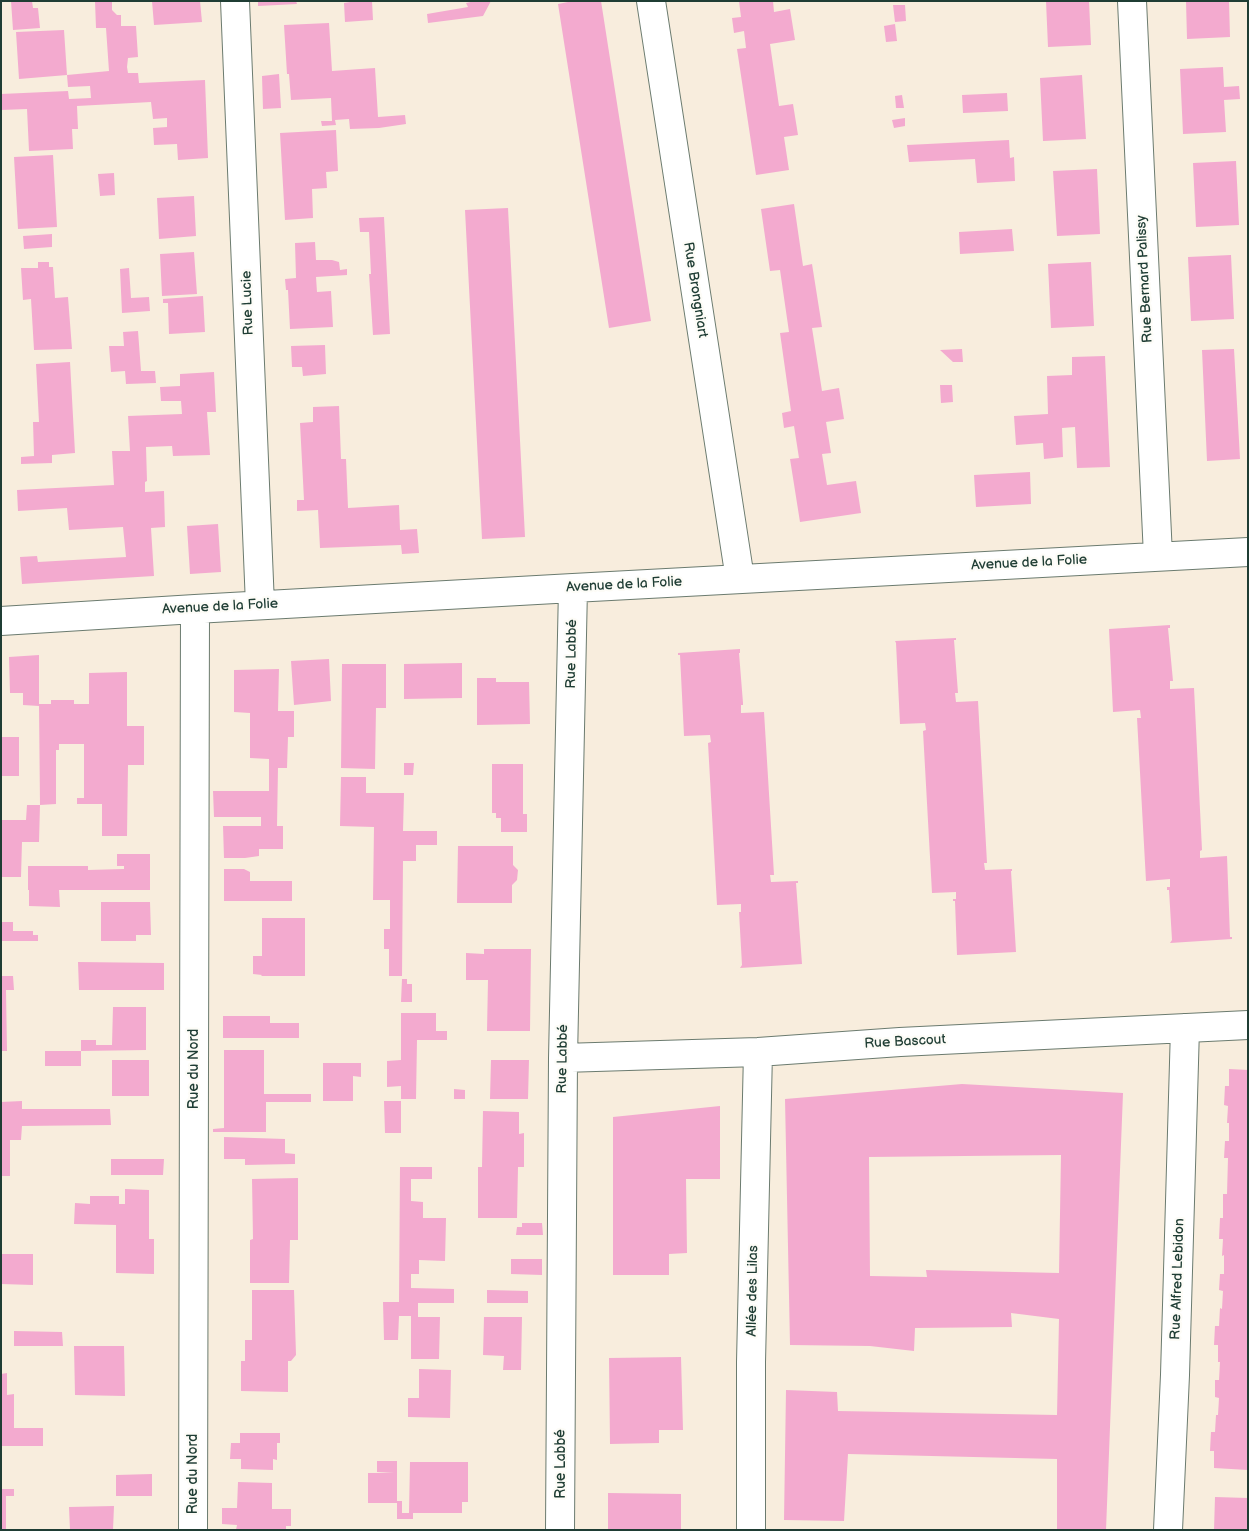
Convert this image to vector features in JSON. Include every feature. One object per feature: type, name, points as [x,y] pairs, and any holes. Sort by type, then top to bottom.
[{"type":"street","name":"Rue Lucie","points":[[235,1],[260,605]]},
{"type":"street","name":"Rue Brongniart","points":[[652,1],[740,579]]},
{"type":"street","name":"Rue Bernard Palissy","points":[[1132,1],[1158,556]]},
{"type":"street","name":"Avenue de la Folie","points":[[1,621],[260,605],[1248,552]]},
{"type":"street","name":"Rue Labbé","points":[[560,1530],[563,1058],[574,588]]},
{"type":"street","name":"Rue du Nord","points":[[192,1530],[195,609]]},
{"type":"street","name":"Rue Bascout","points":[[563,1058],[758,1052],[900,1042],[1248,1025]]},
{"type":"street","name":"Rue Alfred Lebidon","points":[[1168,1530],[1185,1028]]},
{"type":"street","name":"Allée des Lilas","points":[[751,1530],[751,1362],[758,1052]]},
{"type":"building","points":[[11,1],[32,1],[33,8],[38,8],[40,28],[13,30]]},
{"type":"building","points":[[95,1],[112,1],[112,10],[117,15],[121,15],[121,26],[136,26],[138,57],[128,58],[127,67],[128,73],[138,73],[139,83],[205,80],[208,158],[178,160],[177,144],[154,145],[153,128],[167,127],[167,118],[153,119],[151,102],[77,106],[78,129],[72,129],[73,149],[29,151],[27,109],[1,110],[1,94],[68,91],[69,99],[91,98],[90,86],[68,87],[67,75],[109,71],[106,28],[96,28]]},
{"type":"building","points":[[152,1],[200,1],[202,22],[154,25]]},
{"type":"building","points":[[258,1],[296,1],[297,4],[258,6]]},
{"type":"building","points":[[350,1],[372,1],[373,20],[345,22],[344,3]]},
{"type":"building","points":[[491,1],[483,16],[428,23],[427,14],[468,7],[466,3]]},
{"type":"building","points":[[573,1],[601,1],[651,321],[609,328],[558,4]]},
{"type":"building","points":[[739,1],[773,1],[774,12],[790,9],[795,40],[770,44],[779,106],[793,104],[798,135],[784,137],[789,170],[756,175],[737,49],[746,48],[744,31],[734,33],[732,18],[741,17]]},
{"type":"building","points":[[1046,1],[1089,1],[1091,45],[1048,47]]},
{"type":"building","points":[[1186,1],[1229,1],[1230,37],[1187,39]]},
{"type":"building","points":[[893,5],[905,5],[906,21],[895,22]]},
{"type":"building","points":[[329,23],[332,71],[375,68],[378,117],[405,115],[406,124],[379,128],[350,129],[349,119],[335,120],[336,125],[322,126],[321,121],[332,121],[331,98],[291,100],[289,74],[287,74],[284,25]]},
{"type":"building","points":[[895,24],[897,41],[886,42],[884,26]]},
{"type":"building","points":[[64,30],[67,75],[19,79],[16,32]]},
{"type":"building","points":[[1223,67],[1224,87],[1239,86],[1240,99],[1224,100],[1226,132],[1183,134],[1180,69]]},
{"type":"building","points":[[279,74],[281,108],[263,109],[262,76]]},
{"type":"building","points":[[1082,75],[1086,139],[1043,141],[1040,78]]},
{"type":"building","points":[[1007,93],[1008,111],[963,113],[962,95]]},
{"type":"building","points":[[902,95],[904,108],[896,108],[895,96]]},
{"type":"building","points":[[905,118],[905,126],[894,128],[892,120]]},
{"type":"building","points":[[336,130],[338,171],[326,172],[327,188],[312,189],[313,218],[285,220],[280,133]]},
{"type":"building","points":[[1009,140],[1010,158],[1014,157],[1015,181],[977,183],[975,159],[909,162],[907,145]]},
{"type":"building","points":[[53,155],[57,227],[18,229],[14,157]]},
{"type":"building","points":[[1236,161],[1239,225],[1196,227],[1193,163]]},
{"type":"building","points":[[1097,169],[1100,234],[1057,236],[1053,171]]},
{"type":"building","points":[[114,173],[115,195],[100,196],[98,174]]},
{"type":"building","points":[[194,196],[196,236],[159,239],[157,198]]},
{"type":"building","points":[[794,204],[803,266],[812,264],[822,327],[812,328],[822,391],[839,388],[844,419],[826,422],[831,453],[822,454],[827,485],[856,481],[861,513],[800,522],[790,459],[799,458],[794,426],[784,428],[782,413],[791,411],[780,333],[789,332],[780,270],[770,271],[761,209]]},
{"type":"building","points":[[508,208],[525,537],[482,539],[465,210]]},
{"type":"building","points":[[384,217],[390,334],[373,335],[369,274],[371,274],[369,232],[360,232],[359,218]]},
{"type":"building","points":[[1012,229],[1014,251],[960,254],[959,232]]},
{"type":"building","points":[[52,234],[52,247],[24,249],[23,236]]},
{"type":"building","points":[[315,242],[316,260],[339,262],[340,270],[347,269],[347,275],[316,277],[317,292],[331,291],[333,327],[290,329],[288,290],[286,290],[285,279],[296,278],[295,243]]},
{"type":"building","points":[[194,252],[197,294],[162,296],[160,254]]},
{"type":"building","points":[[1231,255],[1234,319],[1191,321],[1188,257]]},
{"type":"building","points":[[38,262],[49,262],[49,267],[53,267],[55,298],[68,297],[72,349],[34,350],[31,299],[23,300],[21,268],[38,268]]},
{"type":"building","points":[[1091,262],[1094,326],[1051,328],[1048,264]]},
{"type":"building","points":[[129,268],[131,298],[149,297],[150,311],[122,313],[120,269]]},
{"type":"building","points":[[203,296],[205,332],[169,334],[168,303],[163,303],[163,299]]},
{"type":"building","points":[[138,331],[141,371],[155,371],[156,383],[126,384],[125,371],[111,372],[109,346],[124,346],[123,332]]},
{"type":"building","points":[[325,345],[326,374],[303,376],[302,367],[292,367],[291,346]]},
{"type":"building","points":[[962,349],[963,362],[953,362],[940,350]]},
{"type":"building","points":[[1234,349],[1240,459],[1207,461],[1202,350]]},
{"type":"building","points":[[1105,356],[1110,467],[1077,468],[1075,427],[1062,428],[1063,457],[1044,459],[1043,443],[1016,445],[1014,416],[1048,414],[1047,376],[1072,375],[1072,357]]},
{"type":"building","points":[[70,362],[75,453],[52,455],[52,463],[21,464],[21,457],[34,456],[33,422],[39,422],[36,364]]},
{"type":"building","points":[[214,372],[216,412],[207,412],[210,455],[173,456],[172,446],[146,447],[147,481],[145,482],[145,492],[164,491],[165,527],[151,528],[154,576],[22,584],[20,557],[37,556],[38,562],[126,557],[123,527],[69,530],[67,508],[18,511],[17,490],[114,485],[112,451],[130,451],[128,416],[182,414],[181,401],[161,401],[160,387],[180,386],[180,374]]},
{"type":"building","points":[[940,385],[952,385],[953,402],[941,403]]},
{"type":"building","points":[[339,406],[341,459],[346,459],[348,508],[399,505],[400,530],[417,529],[419,553],[402,554],[401,545],[320,548],[318,510],[297,511],[297,500],[304,500],[300,423],[313,422],[313,407]]},
{"type":"building","points":[[1030,472],[1031,504],[976,507],[974,475]]},
{"type":"building","points":[[218,524],[221,572],[190,574],[187,526]]},
{"type":"building","points":[[1170,625],[1170,628],[1168,628],[1173,681],[1170,681],[1170,689],[1194,688],[1202,850],[1200,851],[1200,858],[1227,856],[1230,937],[1232,939],[1170,943],[1172,940],[1169,890],[1167,890],[1167,887],[1170,887],[1170,879],[1146,881],[1137,718],[1141,718],[1140,710],[1113,712],[1109,629]]},
{"type":"building","points":[[956,638],[954,640],[958,693],[955,693],[956,702],[978,701],[987,863],[984,863],[985,870],[1012,869],[1016,952],[957,955],[955,901],[953,901],[953,899],[956,899],[956,892],[932,893],[923,731],[926,730],[925,723],[900,724],[895,641]]},
{"type":"building","points":[[740,649],[743,703],[741,705],[741,713],[764,712],[774,875],[770,875],[771,882],[798,881],[796,883],[802,964],[740,968],[742,965],[739,912],[741,912],[741,904],[717,905],[708,743],[711,742],[710,735],[684,736],[680,655],[678,653]]},
{"type":"building","points":[[39,655],[39,706],[23,705],[23,693],[10,693],[9,657]]},
{"type":"building","points":[[329,659],[331,701],[294,705],[291,661]]},
{"type":"building","points":[[462,663],[462,698],[404,699],[404,664]]},
{"type":"building","points":[[342,664],[386,664],[386,708],[376,708],[375,769],[341,768]]},
{"type":"building","points":[[279,669],[278,711],[294,711],[294,737],[288,737],[287,768],[278,768],[277,826],[283,826],[283,849],[259,849],[259,856],[224,858],[223,826],[261,826],[261,817],[214,817],[213,791],[269,791],[269,759],[250,758],[250,713],[234,712],[234,670]]},
{"type":"building","points":[[127,672],[127,726],[144,726],[144,765],[128,765],[127,836],[102,836],[102,804],[77,804],[77,798],[84,798],[84,744],[59,744],[59,750],[56,750],[56,804],[40,805],[39,704],[51,704],[51,700],[74,700],[74,704],[89,704],[89,673]]},
{"type":"building","points":[[477,678],[496,678],[496,682],[529,682],[530,724],[477,725]]},
{"type":"building","points":[[1,737],[19,737],[19,776],[1,776]]},
{"type":"building","points":[[404,763],[414,763],[413,775],[404,775]]},
{"type":"building","points":[[492,764],[523,764],[523,814],[527,814],[527,832],[501,832],[501,818],[496,818],[496,813],[492,813]]},
{"type":"building","points":[[341,777],[366,777],[366,793],[404,793],[403,831],[437,831],[437,845],[416,845],[416,861],[403,861],[402,976],[389,976],[389,949],[384,949],[384,929],[390,929],[390,900],[373,900],[374,827],[340,826]]},
{"type":"building","points":[[27,805],[40,805],[39,842],[22,842],[21,877],[1,877],[1,820],[26,820]]},
{"type":"building","points":[[458,846],[513,846],[513,865],[518,870],[517,880],[512,885],[512,903],[457,903]]},
{"type":"building","points":[[117,854],[150,854],[150,890],[59,890],[60,907],[29,906],[28,866],[88,866],[88,870],[124,869],[124,866],[117,866]]},
{"type":"building","points":[[224,869],[244,869],[250,872],[250,881],[292,881],[292,901],[224,901]]},
{"type":"building","points":[[101,902],[150,902],[151,935],[136,935],[136,941],[101,941]]},
{"type":"building","points":[[262,918],[305,918],[305,976],[261,976],[253,974],[253,956],[262,956]]},
{"type":"building","points":[[1,922],[13,922],[13,931],[33,931],[33,935],[38,935],[38,941],[1,941]]},
{"type":"building","points":[[484,949],[531,949],[530,1031],[487,1031],[488,980],[466,980],[466,953],[484,954]]},
{"type":"building","points":[[78,962],[164,963],[164,990],[79,990]]},
{"type":"building","points":[[1,976],[13,976],[14,990],[6,990],[7,1051],[1,1051]]},
{"type":"building","points":[[402,979],[407,979],[407,984],[412,984],[412,1002],[401,1002]]},
{"type":"building","points":[[113,1007],[146,1007],[146,1050],[81,1051],[81,1040],[96,1040],[96,1045],[112,1045]]},
{"type":"building","points":[[401,1013],[436,1013],[436,1031],[447,1031],[447,1040],[417,1040],[416,1099],[401,1099],[401,1086],[387,1087],[387,1061],[401,1060]]},
{"type":"building","points":[[223,1016],[270,1016],[270,1023],[299,1023],[299,1038],[223,1038]]},
{"type":"building","points":[[224,1050],[264,1050],[264,1094],[311,1094],[311,1102],[266,1102],[266,1132],[213,1132],[213,1129],[224,1128]]},
{"type":"building","points":[[45,1051],[81,1051],[81,1066],[45,1066]]},
{"type":"building","points":[[112,1060],[149,1060],[149,1096],[112,1096]]},
{"type":"building","points":[[491,1060],[529,1060],[528,1099],[490,1099]]},
{"type":"building","points":[[323,1063],[361,1063],[361,1077],[353,1076],[353,1101],[323,1101]]},
{"type":"building","points":[[1229,1069],[1248,1070],[1248,1470],[1214,1468],[1214,1451],[1210,1451],[1211,1432],[1215,1432],[1219,1398],[1215,1397],[1215,1380],[1219,1380],[1220,1362],[1218,1362],[1218,1345],[1214,1345],[1215,1326],[1219,1326],[1220,1308],[1222,1309],[1223,1291],[1219,1290],[1220,1274],[1224,1274],[1223,1239],[1219,1239],[1220,1218],[1223,1218],[1223,1194],[1227,1194],[1228,1158],[1224,1158],[1225,1141],[1229,1141],[1229,1123],[1227,1123],[1228,1106],[1224,1105],[1225,1086],[1229,1086]]},
{"type":"building","points":[[962,1084],[1123,1093],[1106,1530],[1057,1530],[1057,1459],[848,1454],[844,1521],[784,1520],[786,1390],[837,1392],[838,1411],[1057,1415],[1059,1319],[1011,1313],[1012,1327],[915,1328],[914,1351],[870,1346],[790,1345],[785,1099]],"holes":[[[1061,1155],[1059,1273],[926,1270],[927,1277],[870,1276],[869,1157]]]},
{"type":"building","points":[[454,1089],[465,1090],[465,1099],[454,1099]]},
{"type":"building","points":[[22,1101],[22,1109],[110,1109],[111,1125],[22,1126],[21,1140],[10,1140],[10,1176],[1,1176],[1,1102]]},
{"type":"building","points":[[384,1101],[401,1101],[401,1133],[385,1133]]},
{"type":"building","points":[[720,1106],[720,1179],[686,1179],[687,1253],[669,1254],[669,1275],[613,1275],[613,1117]]},
{"type":"building","points":[[483,1111],[519,1112],[519,1134],[524,1133],[524,1167],[518,1167],[517,1218],[478,1218],[478,1167],[482,1167]]},
{"type":"building","points":[[224,1137],[285,1139],[285,1153],[295,1154],[295,1164],[245,1165],[245,1159],[224,1159]]},
{"type":"building","points":[[111,1159],[164,1159],[163,1175],[111,1175]]},
{"type":"building","points":[[400,1167],[432,1167],[432,1179],[411,1179],[411,1201],[423,1202],[423,1218],[446,1218],[445,1261],[419,1260],[419,1274],[411,1274],[411,1288],[454,1289],[454,1303],[418,1303],[418,1317],[440,1317],[439,1359],[411,1359],[411,1316],[399,1316],[398,1340],[384,1340],[383,1302],[399,1302]]},
{"type":"building","points":[[298,1178],[298,1240],[290,1240],[289,1283],[250,1283],[250,1240],[253,1239],[252,1179]]},
{"type":"building","points":[[125,1189],[149,1190],[149,1239],[154,1239],[154,1274],[116,1273],[116,1225],[74,1224],[75,1203],[90,1204],[90,1196],[119,1196],[119,1204],[125,1204]]},
{"type":"building","points":[[522,1223],[542,1223],[543,1235],[516,1235],[517,1227],[522,1227]]},
{"type":"building","points":[[1,1254],[33,1254],[33,1285],[1,1284]]},
{"type":"building","points":[[511,1259],[542,1259],[542,1275],[511,1274]]},
{"type":"building","points":[[252,1290],[294,1290],[296,1355],[291,1361],[288,1361],[288,1392],[241,1391],[241,1361],[245,1361],[245,1340],[252,1340]]},
{"type":"building","points":[[487,1290],[528,1291],[528,1303],[487,1303]]},
{"type":"building","points":[[484,1317],[522,1317],[521,1370],[503,1370],[504,1356],[483,1355]]},
{"type":"building","points":[[14,1331],[62,1332],[63,1346],[14,1346]]},
{"type":"building","points":[[74,1346],[124,1346],[125,1396],[75,1395]]},
{"type":"building","points":[[681,1357],[683,1430],[659,1430],[659,1443],[610,1444],[609,1358]]},
{"type":"building","points":[[419,1369],[451,1370],[450,1418],[408,1417],[408,1398],[419,1398]]},
{"type":"building","points":[[7,1373],[7,1395],[14,1394],[14,1428],[43,1428],[43,1446],[1,1446],[1,1374]]},
{"type":"building","points":[[240,1433],[280,1433],[280,1443],[277,1443],[277,1460],[273,1459],[273,1470],[241,1469],[241,1459],[230,1459],[231,1443],[240,1443]]},
{"type":"building","points":[[377,1461],[397,1461],[397,1501],[402,1501],[402,1513],[409,1513],[410,1462],[468,1462],[468,1502],[462,1502],[462,1513],[413,1513],[413,1519],[397,1519],[397,1503],[368,1503],[368,1473],[394,1473],[377,1472]]},
{"type":"building","points":[[152,1474],[152,1496],[116,1496],[116,1475]]},
{"type":"building","points":[[238,1482],[272,1483],[272,1509],[291,1509],[291,1526],[286,1526],[286,1530],[236,1530],[237,1525],[222,1524],[222,1508],[237,1508]]},
{"type":"building","points":[[1,1489],[14,1489],[14,1496],[6,1496],[6,1530],[1,1530]]},
{"type":"building","points":[[608,1493],[681,1494],[681,1530],[608,1530]]},
{"type":"building","points":[[1215,1497],[1248,1498],[1248,1530],[1214,1530]]},
{"type":"building","points":[[114,1506],[113,1530],[70,1530],[69,1507]]}]
